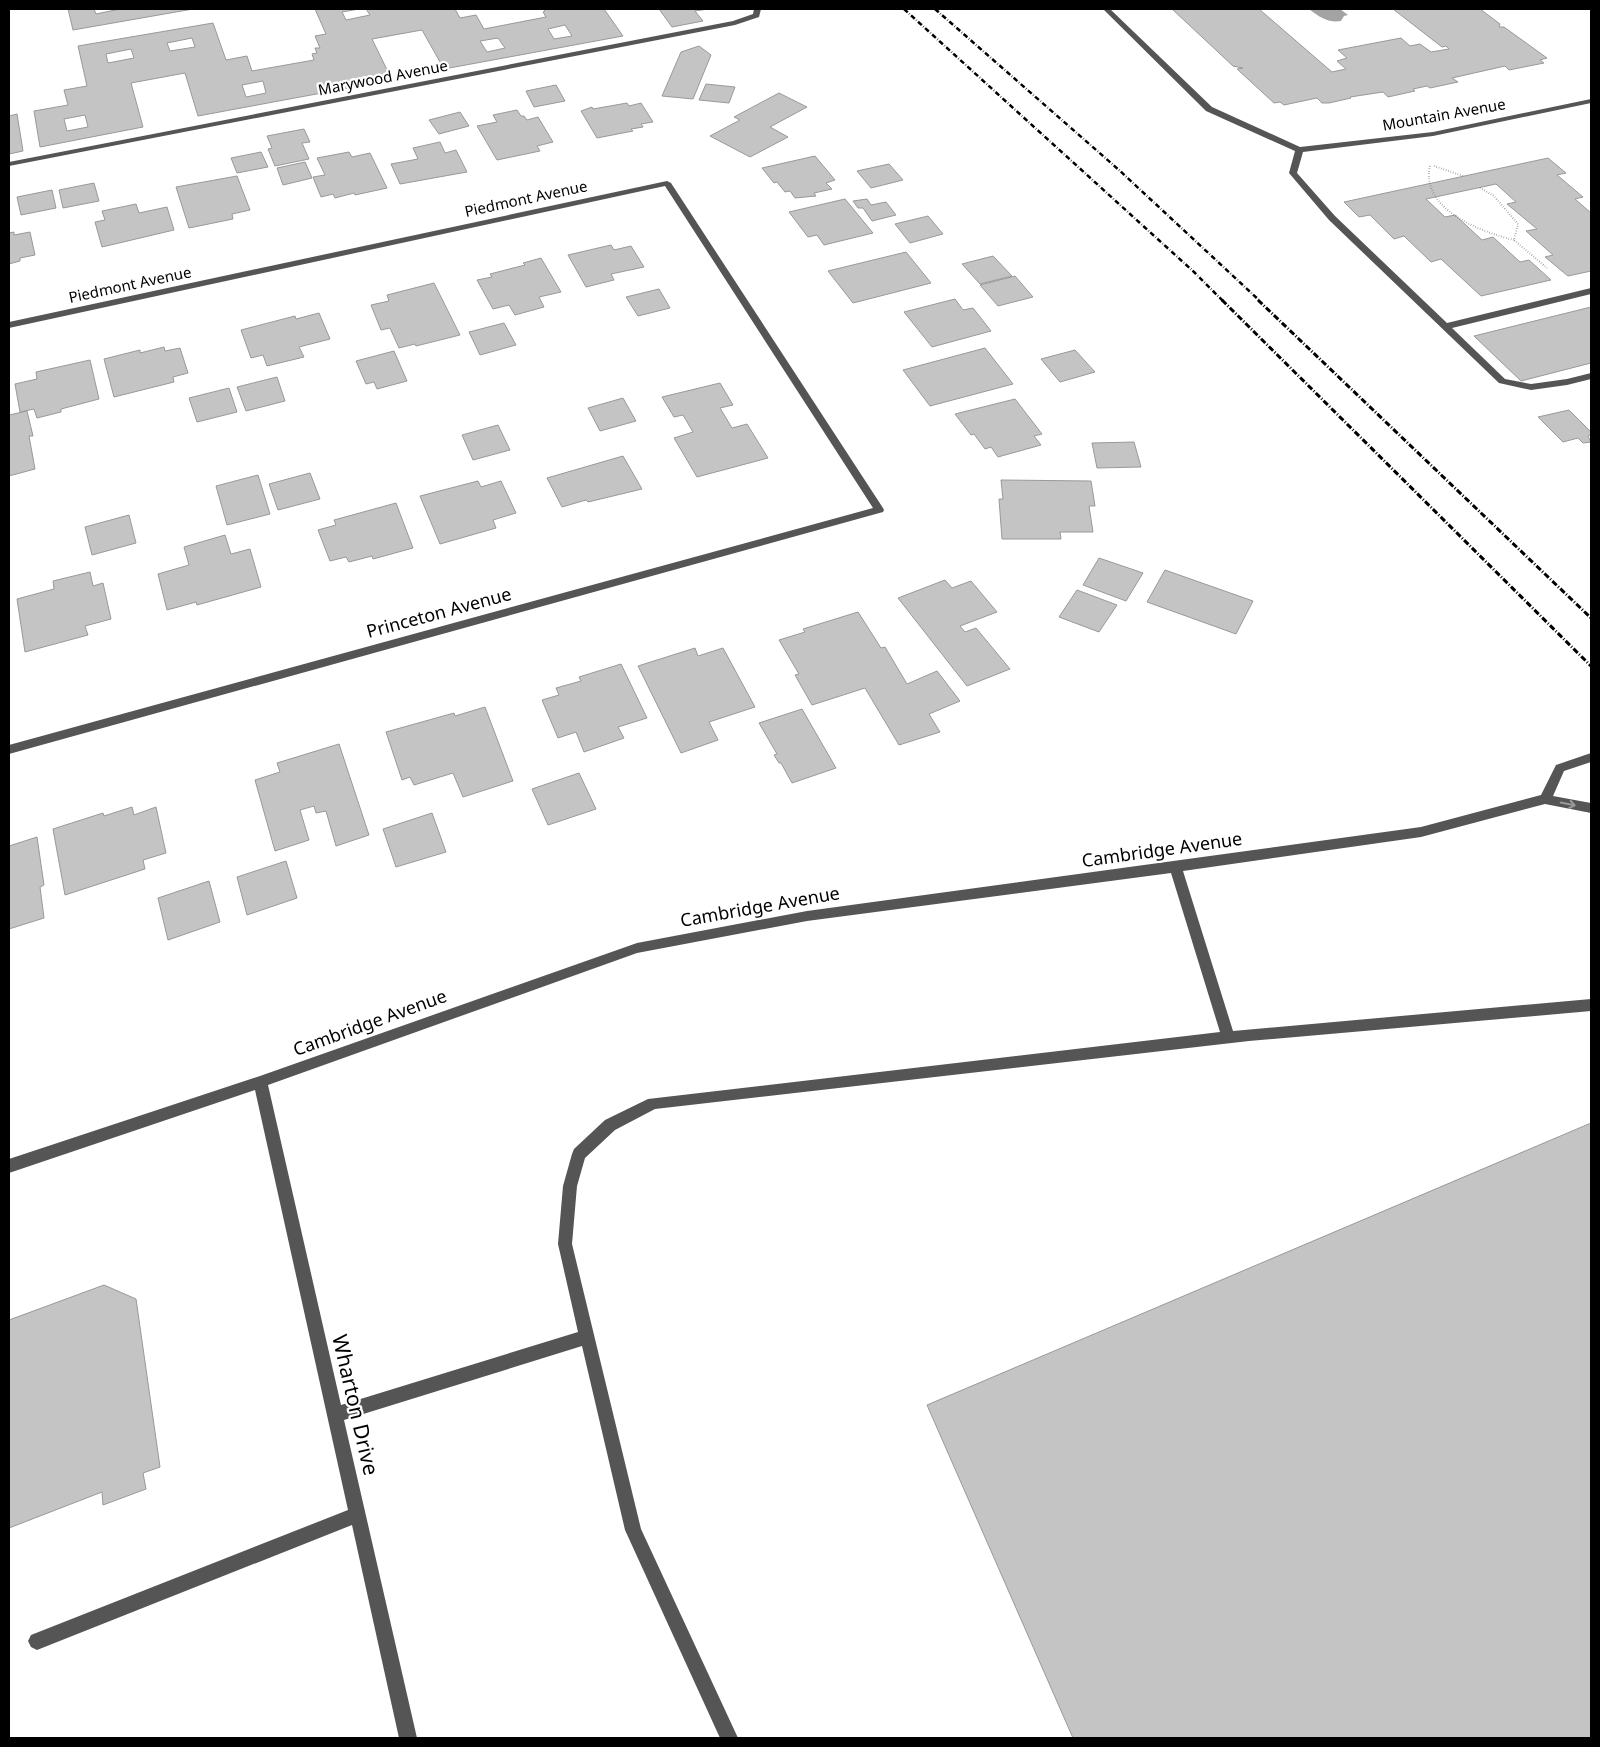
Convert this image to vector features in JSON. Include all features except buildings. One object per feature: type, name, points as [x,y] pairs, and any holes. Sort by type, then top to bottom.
[{"type":"street","name":"Marywood Avenue","points":[[9,164],[735,23],[756,15],[757,9]]},
{"type":"street","points":[[1106,9],[1210,109],[1299,150],[1293,173],[1332,218],[1502,381],[1531,387],[1568,382],[1591,376]]},
{"type":"street","name":"Mountain Avenue","points":[[1299,150],[1434,134],[1591,101]]},
{"type":"street","name":"Piedmont Avenue","points":[[9,325],[668,183],[879,510]]},
{"type":"street","points":[[1446,326],[1591,291]]},
{"type":"street","name":"Princeton Avenue","points":[[9,750],[879,510]]},
{"type":"street","points":[[1591,756],[1560,768],[1546,799],[1591,808]]},
{"type":"street","name":"Cambridge Avenue","points":[[9,1166],[260,1082],[637,948],[807,916],[1176,867],[1420,832],[1546,799]]},
{"type":"street","points":[[1176,867],[1228,1037]]},
{"type":"street","points":[[729,1738],[633,1530],[565,1244],[570,1186],[579,1154],[610,1125],[653,1103],[1228,1037],[1591,1005]]},
{"type":"street","name":"Wharton Drive","points":[[260,1082],[408,1738]]},
{"type":"street","points":[[335,1415],[587,1338]]},
{"type":"street","points":[[38,1641],[358,1514]]},
{"type":"path","points":[[1431,166],[1427,174],[1428,184],[1436,197],[1448,209],[1488,233],[1514,240],[1576,294]]},
{"type":"path","points":[[1480,188],[1494,196],[1518,224],[1514,240]]},
{"type":"shaded area","points":[[1309,9],[1340,9],[1348,15],[1344,16],[1341,21],[1332,21],[1320,17]]},
{"type":"railway","points":[[904,9],[1194,272],[1222,300]]},
{"type":"railway","points":[[935,9],[1119,170],[1260,301]]},
{"type":"railway","points":[[1222,300],[1591,666]]},
{"type":"railway","points":[[1258,300],[1591,618]]}]
